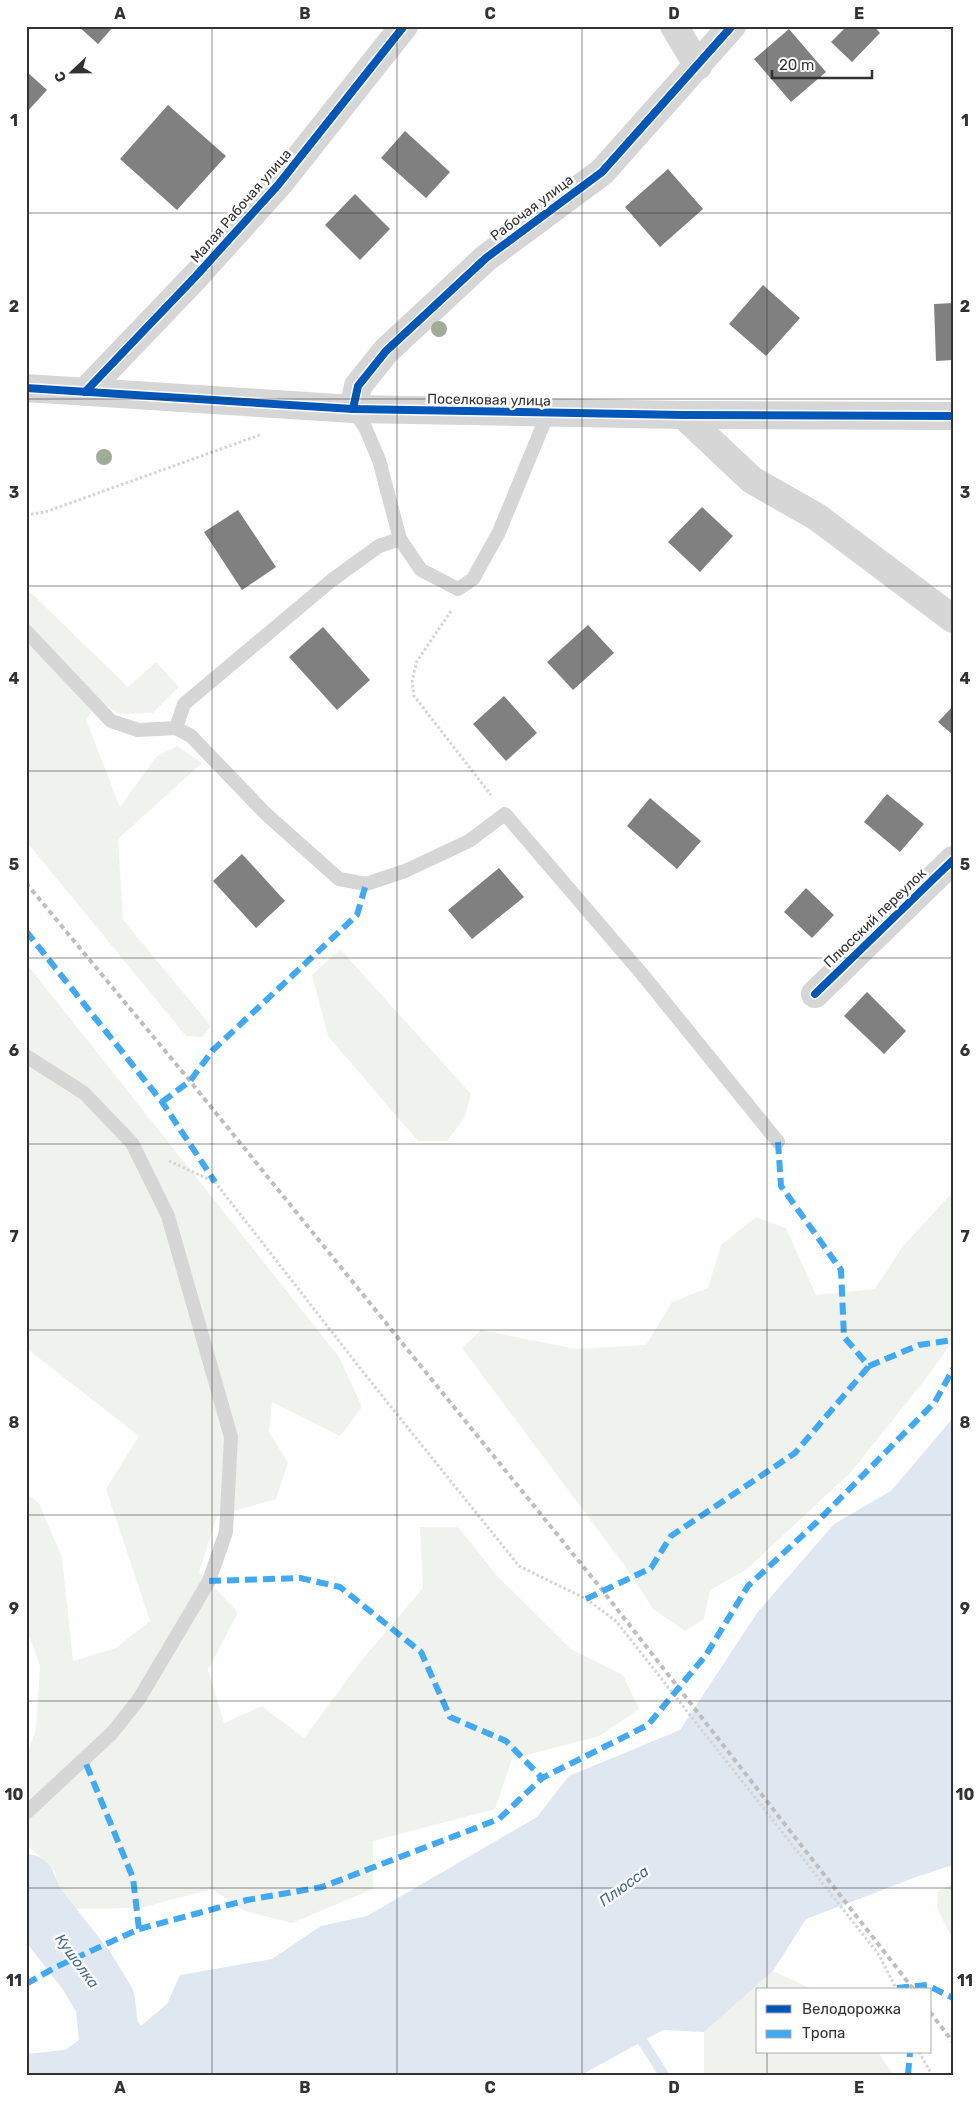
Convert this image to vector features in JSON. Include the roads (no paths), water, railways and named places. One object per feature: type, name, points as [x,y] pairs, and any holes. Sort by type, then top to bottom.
[{"type":"street","name":"Малая Рабочая улица","points":[[85,392],[196,276],[278,185],[404,26]]},
{"type":"street","points":[[674,26],[698,66]]},
{"type":"street","name":"Рабочая улица","points":[[353,409],[358,386],[386,351],[486,258],[602,172],[732,26]]},
{"type":"street","name":"Поселковая улица","points":[[26,388],[353,409],[683,415],[953,416]]},
{"type":"street","points":[[683,415],[752,480],[817,517],[953,619]]},
{"type":"street","name":"Плюсский переулок","points":[[815,994],[953,860]]},
{"type":"lane","points":[[353,409],[365,427],[379,460],[400,539],[420,570],[458,589],[473,579],[499,532],[548,413]]},
{"type":"lane","points":[[176,728],[184,704],[324,586],[379,546],[400,539]]},
{"type":"lane","points":[[26,631],[110,721],[138,730],[176,728],[191,736],[266,814],[339,879],[366,884],[405,871],[469,841],[506,814],[648,982],[778,1142]]},
{"type":"lane","points":[[26,1056],[84,1093],[132,1143],[168,1216],[231,1437],[226,1532],[209,1581],[139,1699],[112,1733],[27,1812]]},
{"type":"water","name":"Плюсса","points":[[953,1418],[953,1865],[806,1919],[773,1971],[704,2032],[663,2030],[581,2075],[26,2075],[26,2054],[65,2050],[92,2031],[105,2001],[124,2006],[141,2026],[167,2004],[180,1975],[272,1959],[321,1926],[367,1916],[537,1817],[569,1776],[680,1730],[757,1613],[834,1524],[891,1491]]},
{"type":"waterway","name":"Кушолка","points":[[26,1884],[33,1902],[86,1970],[105,2001],[113,2075]]},
{"type":"waterway","points":[[643,2042],[664,2075]]},
{"type":"railway","points":[[26,883],[190,1081],[603,1591],[912,1988]]},
{"type":"railway","points":[[932,2015],[953,2042]]}]
